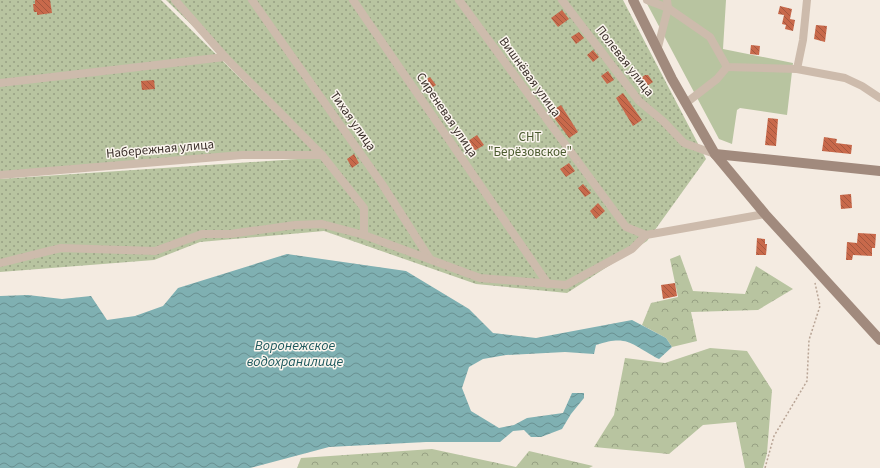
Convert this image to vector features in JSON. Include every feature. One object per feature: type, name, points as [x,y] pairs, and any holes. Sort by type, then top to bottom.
[{"type":"street","points":[[175,0],[226,57],[322,155],[364,208],[364,234]]},
{"type":"street","name":"Тихая улица","points":[[252,0],[382,184],[430,259]]},
{"type":"street","name":"Сиреневая улица","points":[[353,0],[548,284]]},
{"type":"street","name":"Вишнёвая улица","points":[[459,0],[626,228],[646,235],[765,214]]},
{"type":"street","name":"Полевая улица","points":[[562,0],[639,101],[663,121],[684,143],[715,154]]},
{"type":"street","points":[[633,0],[658,47],[672,79],[702,134],[715,154],[765,214],[880,340]]},
{"type":"street","points":[[647,0],[668,4],[710,37],[727,67]]},
{"type":"street","points":[[797,69],[807,0]]},
{"type":"street","points":[[658,47],[668,4]]},
{"type":"street","points":[[0,83],[226,57]]},
{"type":"street","points":[[686,103],[717,79],[727,67]]},
{"type":"street","points":[[727,67],[797,69],[844,78],[862,86],[880,98]]},
{"type":"street","points":[[715,154],[880,171]]},
{"type":"street","name":"Набережная улица","points":[[0,175],[242,155],[322,155]]},
{"type":"street","points":[[0,263],[61,248],[156,250],[202,234],[230,234],[295,225],[322,224],[364,234],[480,278],[566,285],[632,249],[646,235]]},
{"type":"path","points":[[765,468],[774,436],[807,381],[809,340],[820,306],[810,264]]},
{"type":"green space","points":[[0,0],[161,0],[314,151],[0,175]]},
{"type":"green space","name":"СНТ \"Берёзовское\"","points":[[166,0],[623,0],[706,159],[647,241],[567,293],[476,284],[324,231],[200,242],[154,260],[0,272],[0,179],[327,157]]},
{"type":"green space","points":[[645,0],[726,0],[723,49],[793,63],[787,115],[740,108],[737,110],[732,144],[719,139]]},
{"type":"green space","points":[[680,255],[693,291],[745,294],[756,266],[793,289],[758,310],[691,312],[697,341],[672,347],[666,338],[642,325],[651,303],[678,297],[670,259]]},
{"type":"green space","points":[[710,348],[747,351],[772,390],[767,453],[763,468],[745,468],[736,422],[703,425],[669,454],[594,447],[614,415],[625,358],[665,363]]},
{"type":"green space","points":[[432,449],[516,467],[529,451],[593,466],[589,468],[297,468],[301,458]]},
{"type":"water","name":"Воронежское водохранилище","points":[[287,254],[406,271],[469,309],[493,333],[536,338],[632,320],[666,338],[672,347],[659,359],[629,343],[616,341],[596,345],[594,354],[565,352],[506,355],[483,359],[469,367],[462,388],[471,411],[499,428],[514,425],[527,418],[563,413],[572,393],[584,393],[584,398],[571,414],[562,429],[541,437],[531,437],[524,430],[513,431],[500,442],[426,442],[329,447],[250,468],[0,468],[0,296],[28,295],[62,299],[91,296],[107,320],[135,316],[163,306],[178,288]]},
{"type":"building","points":[[35,0],[50,0],[52,13],[37,15],[37,12],[34,12],[33,4],[35,4]]},
{"type":"building","points":[[780,6],[792,9],[790,19],[795,20],[793,31],[785,29],[786,25],[782,24],[784,15],[778,14]]},
{"type":"building","points":[[562,10],[569,19],[558,27],[551,18]]},
{"type":"building","points":[[816,25],[827,26],[825,42],[814,39]]},
{"type":"building","points":[[579,32],[584,38],[576,44],[571,37]]},
{"type":"building","points":[[751,45],[760,46],[759,55],[750,54]]},
{"type":"building","points":[[593,50],[599,57],[593,62],[587,55]]},
{"type":"building","points":[[608,71],[614,80],[607,84],[601,76]]},
{"type":"building","points":[[645,75],[648,75],[653,82],[644,88],[638,80]]},
{"type":"building","points":[[430,77],[436,85],[428,90],[422,82]]},
{"type":"building","points":[[154,80],[155,89],[142,90],[141,81]]},
{"type":"building","points":[[623,93],[642,120],[633,126],[616,98]]},
{"type":"building","points":[[561,105],[578,132],[569,138],[550,112]]},
{"type":"building","points":[[768,118],[778,119],[776,146],[765,145]]},
{"type":"building","points":[[477,135],[484,145],[471,153],[465,143]]},
{"type":"building","points":[[824,137],[837,139],[836,143],[852,145],[851,154],[822,151]]},
{"type":"building","points":[[354,154],[359,163],[352,168],[347,159]]},
{"type":"building","points":[[569,163],[575,171],[566,177],[560,169]]},
{"type":"building","points":[[583,184],[591,193],[585,197],[578,188]]},
{"type":"building","points":[[851,194],[852,208],[841,209],[840,195]]},
{"type":"building","points":[[598,203],[605,211],[596,219],[590,211]]},
{"type":"building","points":[[858,233],[876,234],[875,248],[872,248],[872,256],[853,255],[852,260],[846,260],[847,242],[857,243]]},
{"type":"building","points":[[757,238],[765,239],[765,244],[767,244],[766,255],[756,255]]},
{"type":"building","points":[[675,283],[677,296],[663,299],[661,285]]}]
